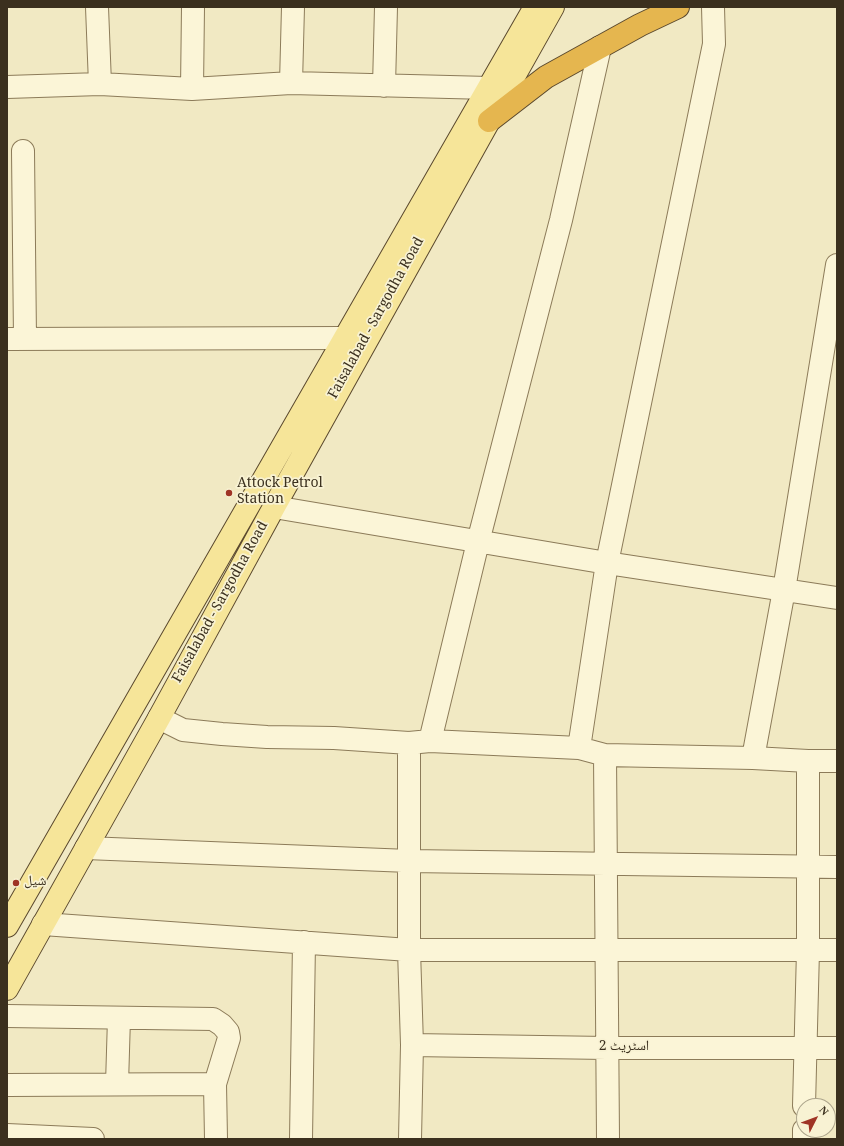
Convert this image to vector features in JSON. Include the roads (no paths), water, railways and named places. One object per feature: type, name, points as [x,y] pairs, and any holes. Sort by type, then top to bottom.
[{"type":"highway","points":[[488,120],[546,77],[640,25],[678,7]]},
{"type":"main road","name":"Faisalabad - Sargodha Road","points":[[7,926],[535,7]]},
{"type":"main road","name":"Faisalabad - Sargodha Road","points":[[7,989],[159,718],[488,120],[553,7]]},
{"type":"street","points":[[97,7],[100,84]]},
{"type":"street","points":[[192,89],[193,7]]},
{"type":"street","points":[[291,84],[293,7]]},
{"type":"street","points":[[384,86],[386,7]]},
{"type":"street","points":[[579,748],[607,563],[714,44],[713,7]]},
{"type":"street","points":[[410,1139],[412,1045],[409,950],[409,861],[419,742],[478,542],[561,220],[600,48]]},
{"type":"street","points":[[7,87],[100,84],[192,89],[291,84],[489,88]]},
{"type":"street","points":[[23,151],[16,339],[345,338]]},
{"type":"street","points":[[753,758],[784,590],[837,265]]},
{"type":"street","points":[[274,508],[607,563],[837,598]]},
{"type":"street","points":[[159,718],[184,730],[267,737],[334,738],[579,748],[605,755],[837,761]]},
{"type":"street","points":[[605,755],[606,1048],[608,1139]]},
{"type":"street","points":[[804,1098],[808,950],[808,761]]},
{"type":"street","points":[[86,848],[409,861],[837,867]]},
{"type":"street","points":[[43,924],[409,950],[837,950]]},
{"type":"street","points":[[301,1139],[304,942]]},
{"type":"street","points":[[7,1016],[213,1019],[222,1024],[228,1032],[229,1038],[215,1084],[216,1139]]},
{"type":"street","points":[[117,1084],[119,1018]]},
{"type":"street","name":"اسٹریٹ 2","points":[[412,1045],[606,1048],[837,1048]]},
{"type":"street","points":[[7,1085],[215,1084]]},
{"type":"street","points":[[7,1136],[81,1139]]},
{"type":"place","name":"Attock Petrol Station","points":[[229,493]]},
{"type":"place","name":"شیل","points":[[16,883]]}]
